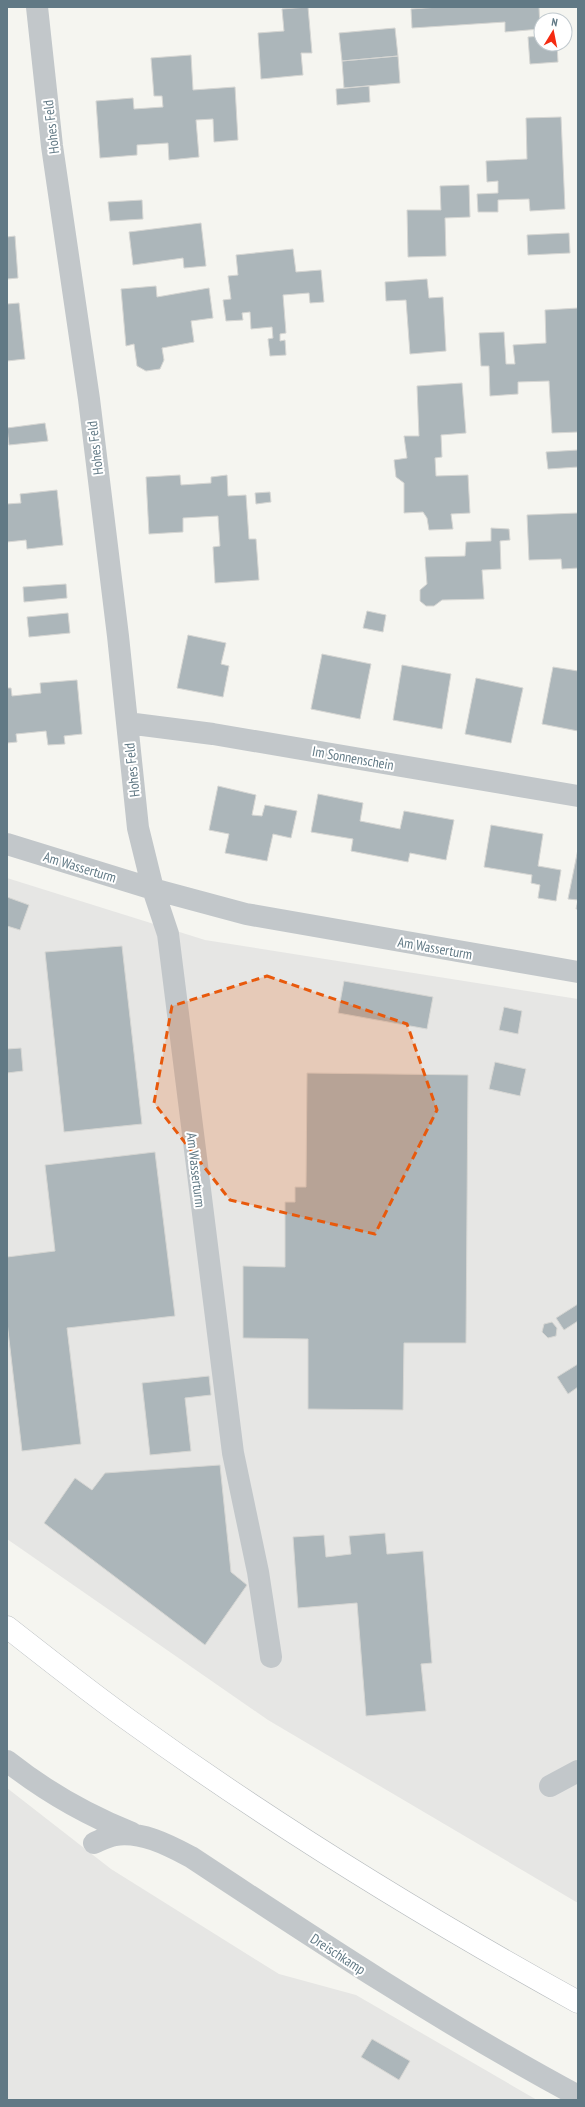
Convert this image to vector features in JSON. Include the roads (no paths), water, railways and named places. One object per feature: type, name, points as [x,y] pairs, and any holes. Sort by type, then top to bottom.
[{"type":"main road","points":[[7,1627],[129,1721],[229,1790],[413,1907],[578,2002]]},
{"type":"street","name":"Hohes Feld","points":[[37,7],[52,146],[90,407],[138,828],[153,889]]},
{"type":"street","name":"Im Sonnenschein","points":[[127,723],[212,734],[578,796]]},
{"type":"street","name":"Am Wasserturm","points":[[7,844],[153,889],[246,914],[578,972]]},
{"type":"street","name":"Am Wasserturm","points":[[153,889],[168,934],[233,1453],[258,1572],[271,1657]]},
{"type":"street","points":[[7,1761],[68,1803],[94,1818],[135,1835]]},
{"type":"street","points":[[550,1786],[578,1771]]},
{"type":"street","name":"Dreischkamp","points":[[94,1843],[114,1835],[135,1835],[162,1842],[191,1857],[412,2001],[524,2067],[578,2096]]}]
